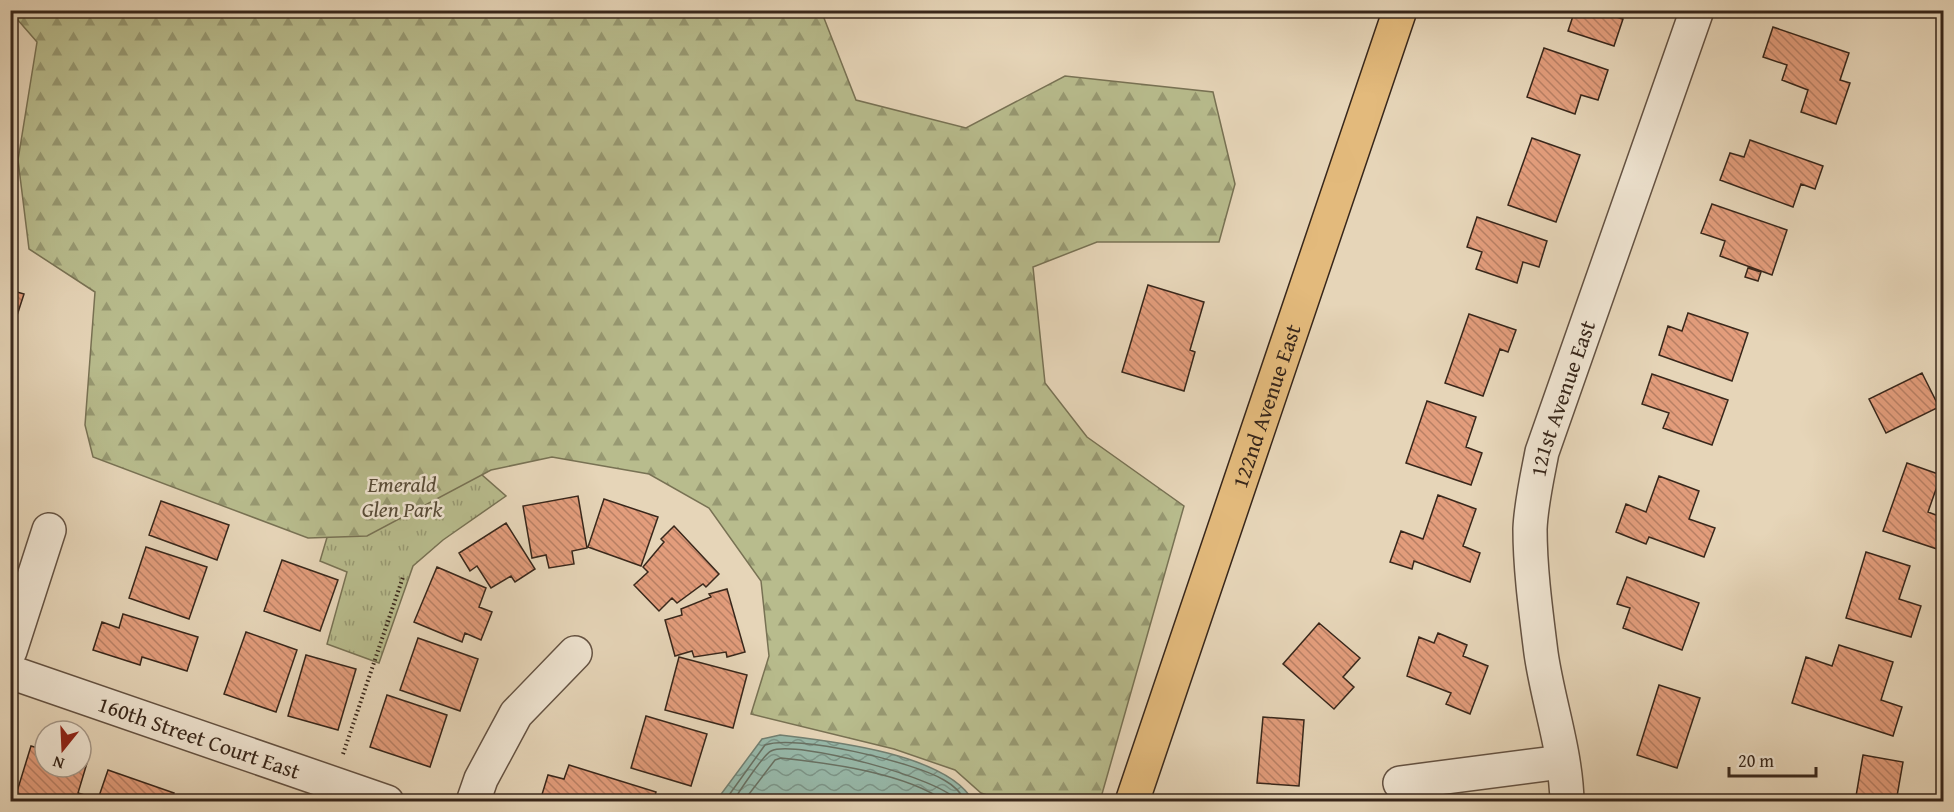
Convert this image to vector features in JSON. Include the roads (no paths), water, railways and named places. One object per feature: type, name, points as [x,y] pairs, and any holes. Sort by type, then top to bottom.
[{"type":"main road","name":"122nd Avenue East","points":[[1132,801],[1400,10]]},
{"type":"street","name":"121st Avenue East","points":[[1567,801],[1541,652],[1531,568],[1530,527],[1535,488],[1550,430],[1697,10]]},
{"type":"street","points":[[10,651],[49,530]]},
{"type":"street","points":[[473,801],[481,779],[516,714],[575,653]]},
{"type":"street","name":"160th Street Court East","points":[[10,672],[387,801]]},
{"type":"street","points":[[1400,783],[1562,762]]},
{"type":"water","points":[[780,735],[857,746],[914,761],[939,772],[959,785],[973,801],[716,801],[762,739]]},
{"type":"park label","name":"Emerald Glen Park","points":[[402,496]]}]
